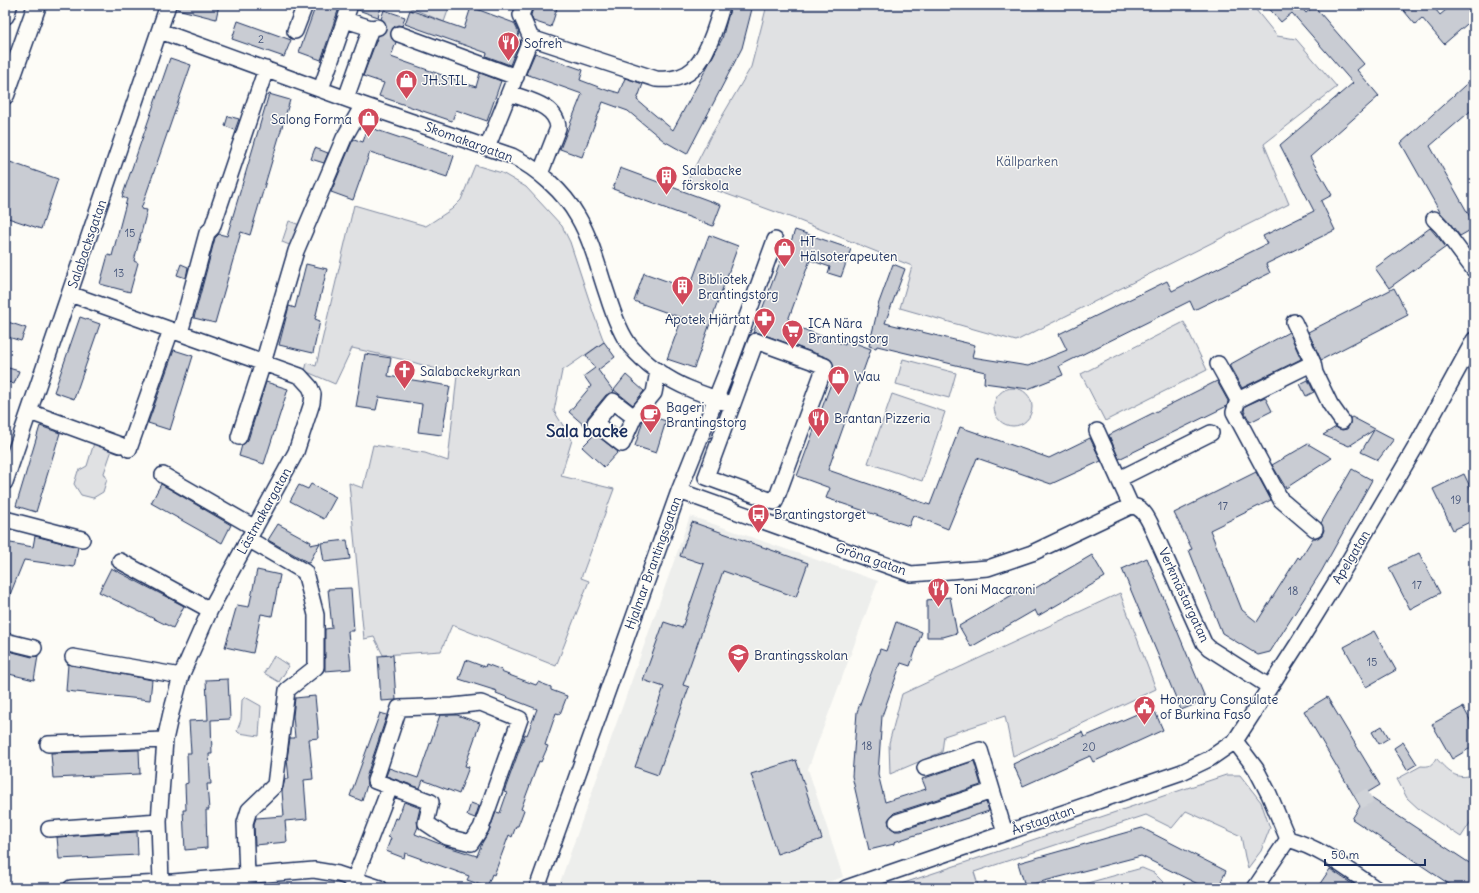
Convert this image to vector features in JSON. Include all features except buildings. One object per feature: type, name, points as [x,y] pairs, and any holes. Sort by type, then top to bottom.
[{"type":"main road","points":[[5,15],[8,5]]},
{"type":"main road","points":[[5,95],[37,5]]},
{"type":"street","name":"Salabacksgatan","points":[[5,482],[168,5]]},
{"type":"street","points":[[295,31],[305,5]]},
{"type":"street","points":[[321,89],[350,5]]},
{"type":"street","points":[[487,148],[531,38],[521,15],[525,5]]},
{"type":"street","points":[[531,38],[656,79],[674,79],[691,72],[699,64],[706,53],[722,5]]},
{"type":"street","points":[[345,20],[374,28],[346,98]]},
{"type":"street","name":"Skomakargatan","points":[[160,31],[363,105],[518,159],[540,174],[568,203],[578,217],[587,234],[612,308],[623,335],[630,346],[658,371],[690,389],[732,405]]},
{"type":"street","points":[[399,34],[516,77]]},
{"type":"street","points":[[38,415],[124,447],[175,332],[207,233],[212,228],[266,69]]},
{"type":"street","points":[[509,93],[541,105],[553,113],[558,121],[558,128],[540,174]]},
{"type":"street","points":[[239,437],[263,363],[296,251],[344,138],[363,105]]},
{"type":"street","points":[[1434,219],[1442,227],[1474,270]]},
{"type":"street","name":"Hjalmar Brantingsgatan","points":[[537,888],[679,491],[716,398],[775,240]]},
{"type":"street","name":"Lästmakargatan","points":[[70,294],[300,376],[310,387],[313,394],[312,403],[296,452],[210,610],[181,676],[165,740],[159,820],[161,883]]},
{"type":"street","points":[[1294,322],[1314,363],[1315,373],[1330,404],[1342,421]]},
{"type":"street","name":"Apelgatan","points":[[1235,741],[1351,557],[1415,448],[1474,340]]},
{"type":"street","points":[[756,341],[825,366],[776,502],[706,477],[732,405],[756,341]]},
{"type":"street","points":[[1314,363],[1238,400],[1234,412],[1281,500],[1315,529]]},
{"type":"street","points":[[1218,364],[1238,400]]},
{"type":"street","points":[[634,417],[654,393],[658,371]]},
{"type":"street","points":[[1097,431],[1131,506]]},
{"type":"street","points":[[1119,479],[1211,433]]},
{"type":"street","points":[[163,475],[252,534],[305,572],[316,615],[316,667],[287,690],[275,785],[249,810],[245,824],[247,875]]},
{"type":"street","name":"Gröna gatan","points":[[679,491],[911,574],[988,568],[1032,553],[1131,506]]},
{"type":"street","name":"Verkmästargatan","points":[[1131,506],[1136,506],[1144,513],[1150,523],[1204,643],[1215,652],[1270,687]]},
{"type":"street","points":[[5,519],[82,539]]},
{"type":"street","points":[[120,561],[210,610]]},
{"type":"street","points":[[5,641],[34,648]]},
{"type":"street","points":[[73,657],[181,676]]},
{"type":"street","points":[[481,703],[520,719],[480,828],[471,843],[447,838],[426,823],[431,802],[390,787],[375,782],[399,708],[453,706],[481,703]]},
{"type":"street","points":[[48,744],[165,740]]},
{"type":"street","points":[[1235,741],[1256,769],[1269,794],[1288,839]]},
{"type":"street","name":"Årstagatan","points":[[846,888],[1182,772],[1208,759],[1235,741]]},
{"type":"street","points":[[925,768],[980,750],[1005,833]]},
{"type":"street","points":[[352,884],[390,787]]},
{"type":"street","points":[[897,822],[992,792]]},
{"type":"street","points":[[49,829],[159,820]]},
{"type":"street","points":[[1255,888],[1288,839]]},
{"type":"street","points":[[1288,839],[1304,843],[1324,854],[1375,888]]},
{"type":"street","points":[[71,888],[161,883],[314,870],[338,874],[352,884],[380,888]]},
{"type":"shaded area","name":"Brantingsskolan","points":[[690,516],[878,581],[808,769],[843,877],[811,888],[558,888]]},
{"type":"green space","points":[[404,5],[450,5],[444,22]]},
{"type":"green space","name":"Källparken","points":[[767,5],[1252,5],[1277,36],[1296,39],[1337,87],[1264,144],[1289,204],[1016,341],[900,308],[912,266],[795,219],[688,180],[710,137],[751,67]]},
{"type":"green space","points":[[475,165],[502,173],[526,187],[562,226],[570,242],[604,342],[562,371],[554,411],[572,440],[561,476],[614,489],[581,578],[589,581],[556,666],[452,625],[441,651],[383,655],[374,637],[364,639],[349,483],[363,488],[373,445],[425,453],[448,461],[457,375],[409,361],[352,348],[335,384],[305,371],[307,363],[316,366],[354,205],[426,226],[452,209],[461,200]]},
{"type":"green space","points":[[289,221],[300,225],[292,246],[282,242]]},
{"type":"green space","points":[[1184,322],[1207,370],[1105,421],[1081,374]]},
{"type":"green space","points":[[903,359],[956,373],[949,398],[896,384]]},
{"type":"green space","points":[[1009,388],[1017,388],[1027,393],[1031,400],[1031,414],[1027,421],[1017,426],[1009,426],[999,421],[997,418],[994,411],[994,403],[999,393],[1002,391]]},
{"type":"green space","points":[[892,394],[945,412],[922,481],[868,463]]},
{"type":"green space","points":[[94,443],[112,450],[104,473],[107,479],[103,492],[93,498],[81,495],[74,484],[78,471],[87,466]]},
{"type":"green space","points":[[1120,593],[1156,689],[1013,756],[1005,716],[944,736],[942,752],[890,774],[889,743],[902,694]]},
{"type":"green space","points":[[274,656],[289,666],[279,682],[264,673]]},
{"type":"green space","points":[[245,697],[261,706],[259,736],[239,733],[237,731],[241,720],[242,700]]},
{"type":"green space","points":[[1436,758],[1452,774],[1462,777],[1474,774],[1474,817],[1461,837],[1420,810],[1407,798],[1397,779],[1421,766],[1430,765]]},
{"type":"green space","points":[[1226,775],[1240,775],[1261,802],[1270,828],[1261,851],[1248,868],[1241,836],[1186,811],[1172,828],[1146,815],[974,872],[979,888],[889,888]]},
{"type":"green space","points":[[1142,868],[1154,873],[1169,888],[1069,888]]},
{"type":"tunnel","points":[[378,27],[399,34]]},
{"type":"tunnel","points":[[1358,802],[1370,795]]},
{"type":"place","name":"Sofreh","points":[[508,62]]},
{"type":"place","name":"JH.STIL","points":[[407,100]]},
{"type":"place","name":"Salong Forma","points":[[368,138]]},
{"type":"place","name":"Salabacke förskola","points":[[667,196]]},
{"type":"place","name":"HT Hälsoterapeuten","points":[[785,268]]},
{"type":"place","name":"Bibliotek Brantingstorg","points":[[682,306]]},
{"type":"place","name":"Apotek Hjärtat","points":[[765,338]]},
{"type":"place","name":"ICA Nära Brantingstorg","points":[[793,350]]},
{"type":"place","name":"Salabackekyrkan","points":[[404,390]]},
{"type":"place","name":"Wau","points":[[838,396]]},
{"type":"place","name":"Bageri Brantingstorg","points":[[651,434]]},
{"type":"place","name":"Brantan Pizzeria","points":[[818,438]]},
{"type":"place","name":"Brantingstorget","points":[[759,534]]},
{"type":"place","name":"Toni Macaroni","points":[[939,608]]},
{"type":"place","name":"Brantingsskolan","points":[[738,674]]},
{"type":"place","name":"Honorary Consulate of Burkina Faso","points":[[1144,726]]},
{"type":"district","name":"Sala backe","points":[[587,431]]}]
